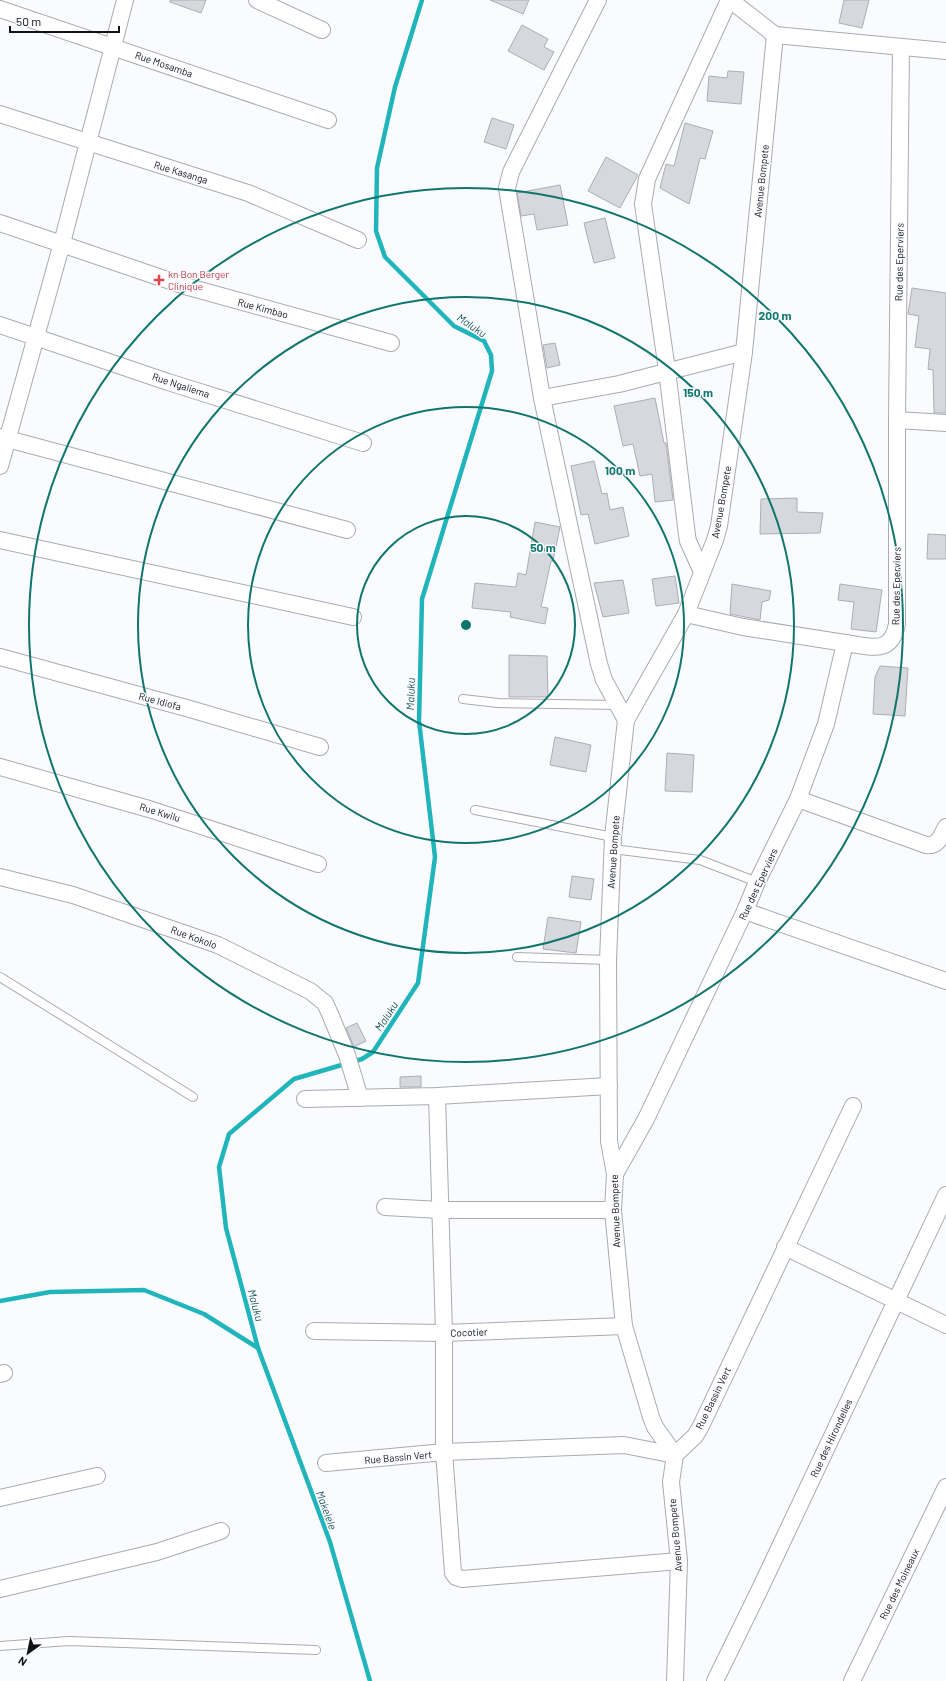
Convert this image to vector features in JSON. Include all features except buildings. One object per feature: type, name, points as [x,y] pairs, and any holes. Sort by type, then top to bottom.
[{"type":"street","points":[[0,466],[3,438],[36,336],[62,243],[125,0]]},
{"type":"street","points":[[257,0],[322,30]]},
{"type":"street","points":[[598,0],[511,172],[507,188],[542,398],[599,664],[604,680],[626,720]]},
{"type":"street","points":[[702,572],[688,541],[687,535],[667,370],[643,204],[644,190],[647,179],[729,0],[776,35],[946,51]]},
{"type":"street","name":"Rue Mosamba","points":[[0,9],[328,120]]},
{"type":"street","name":"Avenue Bompete","points":[[675,1681],[679,1561],[671,1491],[675,1455],[655,1427],[651,1417],[624,1326],[613,1210],[615,1174],[610,1152],[608,960],[613,843],[626,720],[686,614],[716,540],[719,526],[744,352],[776,35]]},
{"type":"street","name":"Rue des Eperviers","points":[[615,1174],[646,1119],[745,912],[757,882],[798,799],[826,724],[845,643],[882,646],[890,643],[895,635],[897,624],[897,420],[901,47]]},
{"type":"street","name":"Rue Kasanga","points":[[0,114],[248,193],[358,240]]},
{"type":"street","name":"Rue Kimbao","points":[[0,223],[185,286],[391,343]]},
{"type":"street","name":"Rue Ngaliema","points":[[0,325],[168,382],[363,443]]},
{"type":"street","points":[[542,398],[619,384],[667,370],[744,352]]},
{"type":"street","points":[[897,420],[946,423]]},
{"type":"street","points":[[3,438],[347,530]]},
{"type":"street","points":[[0,540],[353,617]]},
{"type":"street","points":[[686,614],[743,627],[845,643]]},
{"type":"street","name":"Rue Idiofa","points":[[0,657],[190,709],[320,747]]},
{"type":"street","name":"Rue Kwilu","points":[[0,767],[162,813],[318,864]]},
{"type":"street","points":[[798,799],[926,845],[932,846],[942,834]]},
{"type":"street","name":"Rue Kokolo","points":[[0,877],[73,895],[212,943],[310,991],[325,1004],[349,1061],[360,1098]]},
{"type":"street","points":[[745,912],[946,981]]},
{"type":"street","points":[[305,1099],[437,1096],[609,1086]]},
{"type":"street","points":[[437,1096],[444,1333],[444,1452],[453,1573],[456,1577],[462,1579],[679,1561]]},
{"type":"street","name":"Rue Bassin Vert","points":[[326,1463],[444,1452],[624,1445],[636,1446],[675,1455],[695,1436],[700,1428],[853,1106]]},
{"type":"street","name":"Rue des Hirondelles","points":[[715,1681],[946,1195]]},
{"type":"street","points":[[385,1207],[440,1210],[613,1210]]},
{"type":"street","points":[[786,1247],[946,1325]]},
{"type":"street","name":"Cocotier","points":[[314,1331],[444,1333],[624,1326]]},
{"type":"street","points":[[0,1498],[97,1476]]},
{"type":"street","name":"Rue des Moineaux","points":[[852,1681],[946,1487]]},
{"type":"street","points":[[0,1589],[157,1552],[221,1531]]},
{"type":"lane","points":[[463,699],[498,703],[618,705]]},
{"type":"lane","points":[[475,810],[613,843],[700,860],[757,882]]},
{"type":"lane","points":[[517,957],[608,960]]},
{"type":"lane","points":[[0,977],[193,1097]]},
{"type":"lane","points":[[0,1646],[69,1641],[316,1650]]},
{"type":"waterway","name":"Maluku","points":[[370,1681],[330,1542],[258,1348],[226,1228],[219,1167],[229,1134],[294,1079],[362,1059],[373,1052],[418,983],[435,857],[419,721],[422,599],[492,371],[491,355],[484,341],[454,326],[385,257],[376,231],[377,168],[395,87],[422,0]]},
{"type":"waterway","points":[[0,1301],[50,1292],[144,1290],[204,1314],[258,1348]]},
{"type":"place","name":"kn Bon Berger Clinique","points":[[159,280]]},
{"type":"water label","name":"Makelele","points":[[327,1510]]}]
